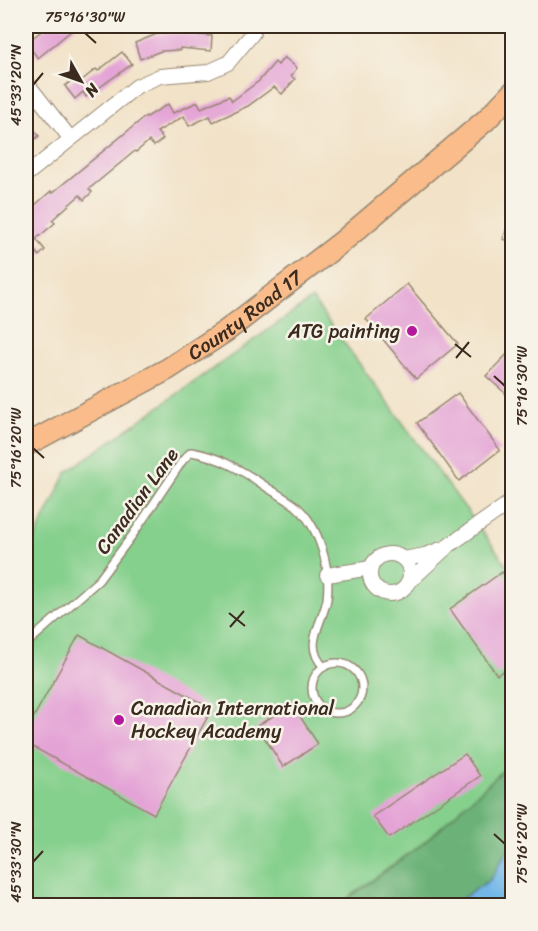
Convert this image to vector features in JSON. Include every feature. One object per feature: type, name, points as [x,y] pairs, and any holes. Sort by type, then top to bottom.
[{"type":"main road","name":"County Road 17","points":[[442,155],[513,76]]},
{"type":"main road","name":"County Road 17","points":[[26,445],[168,369],[226,331],[343,241],[486,120],[513,93]]},
{"type":"street","points":[[26,175],[137,86],[160,76],[208,72],[228,63],[253,33]]},
{"type":"street","points":[[26,82],[70,138]]},
{"type":"street","points":[[332,575],[375,586],[392,594],[404,588],[448,546],[513,501]]},
{"type":"street","points":[[375,586],[370,574],[371,568],[374,562],[385,554],[404,559],[425,555],[448,546]]},
{"type":"street","points":[[404,559],[410,570],[408,583]]},
{"type":"street","points":[[332,575],[371,568]]},
{"type":"lane","name":"Canadian Lane","points":[[26,644],[99,580],[183,460],[191,452],[205,454],[244,471],[297,507],[312,528],[332,575],[316,632],[314,650],[316,658],[324,666]]},
{"type":"lane","points":[[340,663],[356,671],[362,687],[361,695],[350,709],[328,711],[316,701],[312,686],[314,678],[324,666],[340,663]]},
{"type":"green space","points":[[312,299],[512,572],[512,762],[425,842],[338,905],[26,905],[26,557],[67,472]]},
{"type":"green space","points":[[512,762],[512,846],[490,880],[452,905],[338,906],[425,842]]},
{"type":"water","points":[[512,846],[512,905],[452,905],[490,880]]},
{"type":"building","points":[[48,26],[77,26],[38,58],[26,43]]},
{"type":"building","points":[[157,34],[212,36],[211,51],[180,48],[180,50],[161,51],[140,59],[135,43]]},
{"type":"building","points":[[122,52],[132,64],[86,97],[83,92],[75,99],[65,86],[77,76],[81,81],[96,69],[98,71]]},
{"type":"building","points":[[284,57],[297,68],[291,76],[295,79],[282,94],[274,87],[248,106],[213,122],[210,116],[189,126],[184,116],[157,132],[163,139],[154,146],[149,141],[135,151],[89,189],[92,192],[84,200],[80,195],[52,220],[55,223],[36,239],[45,250],[39,256],[26,240],[26,213],[146,116],[168,104],[173,113],[198,102],[201,108],[229,96],[232,101],[259,81],[275,62],[278,65]]},
{"type":"building","points":[[26,118],[39,136],[26,146]]},
{"type":"building","points":[[511,216],[513,216],[513,242],[503,239]]},
{"type":"building","name":"ATG painting","points":[[407,284],[458,344],[416,379],[366,319]]},
{"type":"building","points":[[513,348],[513,400],[486,376]]},
{"type":"building","points":[[458,393],[500,450],[459,481],[417,423]]},
{"type":"building","points":[[502,572],[513,586],[513,664],[497,675],[450,609]]},
{"type":"building","name":"Canadian International Hockey Academy","points":[[79,635],[212,709],[154,814],[26,743],[26,731]]},
{"type":"building","points":[[292,704],[318,744],[283,767],[257,726]]},
{"type":"building","points":[[465,754],[480,776],[389,838],[373,816]]},
{"type":"place","name":"ATG painting","points":[[412,331]]},
{"type":"place","name":"Canadian International Hockey Academy","points":[[119,720]]}]
